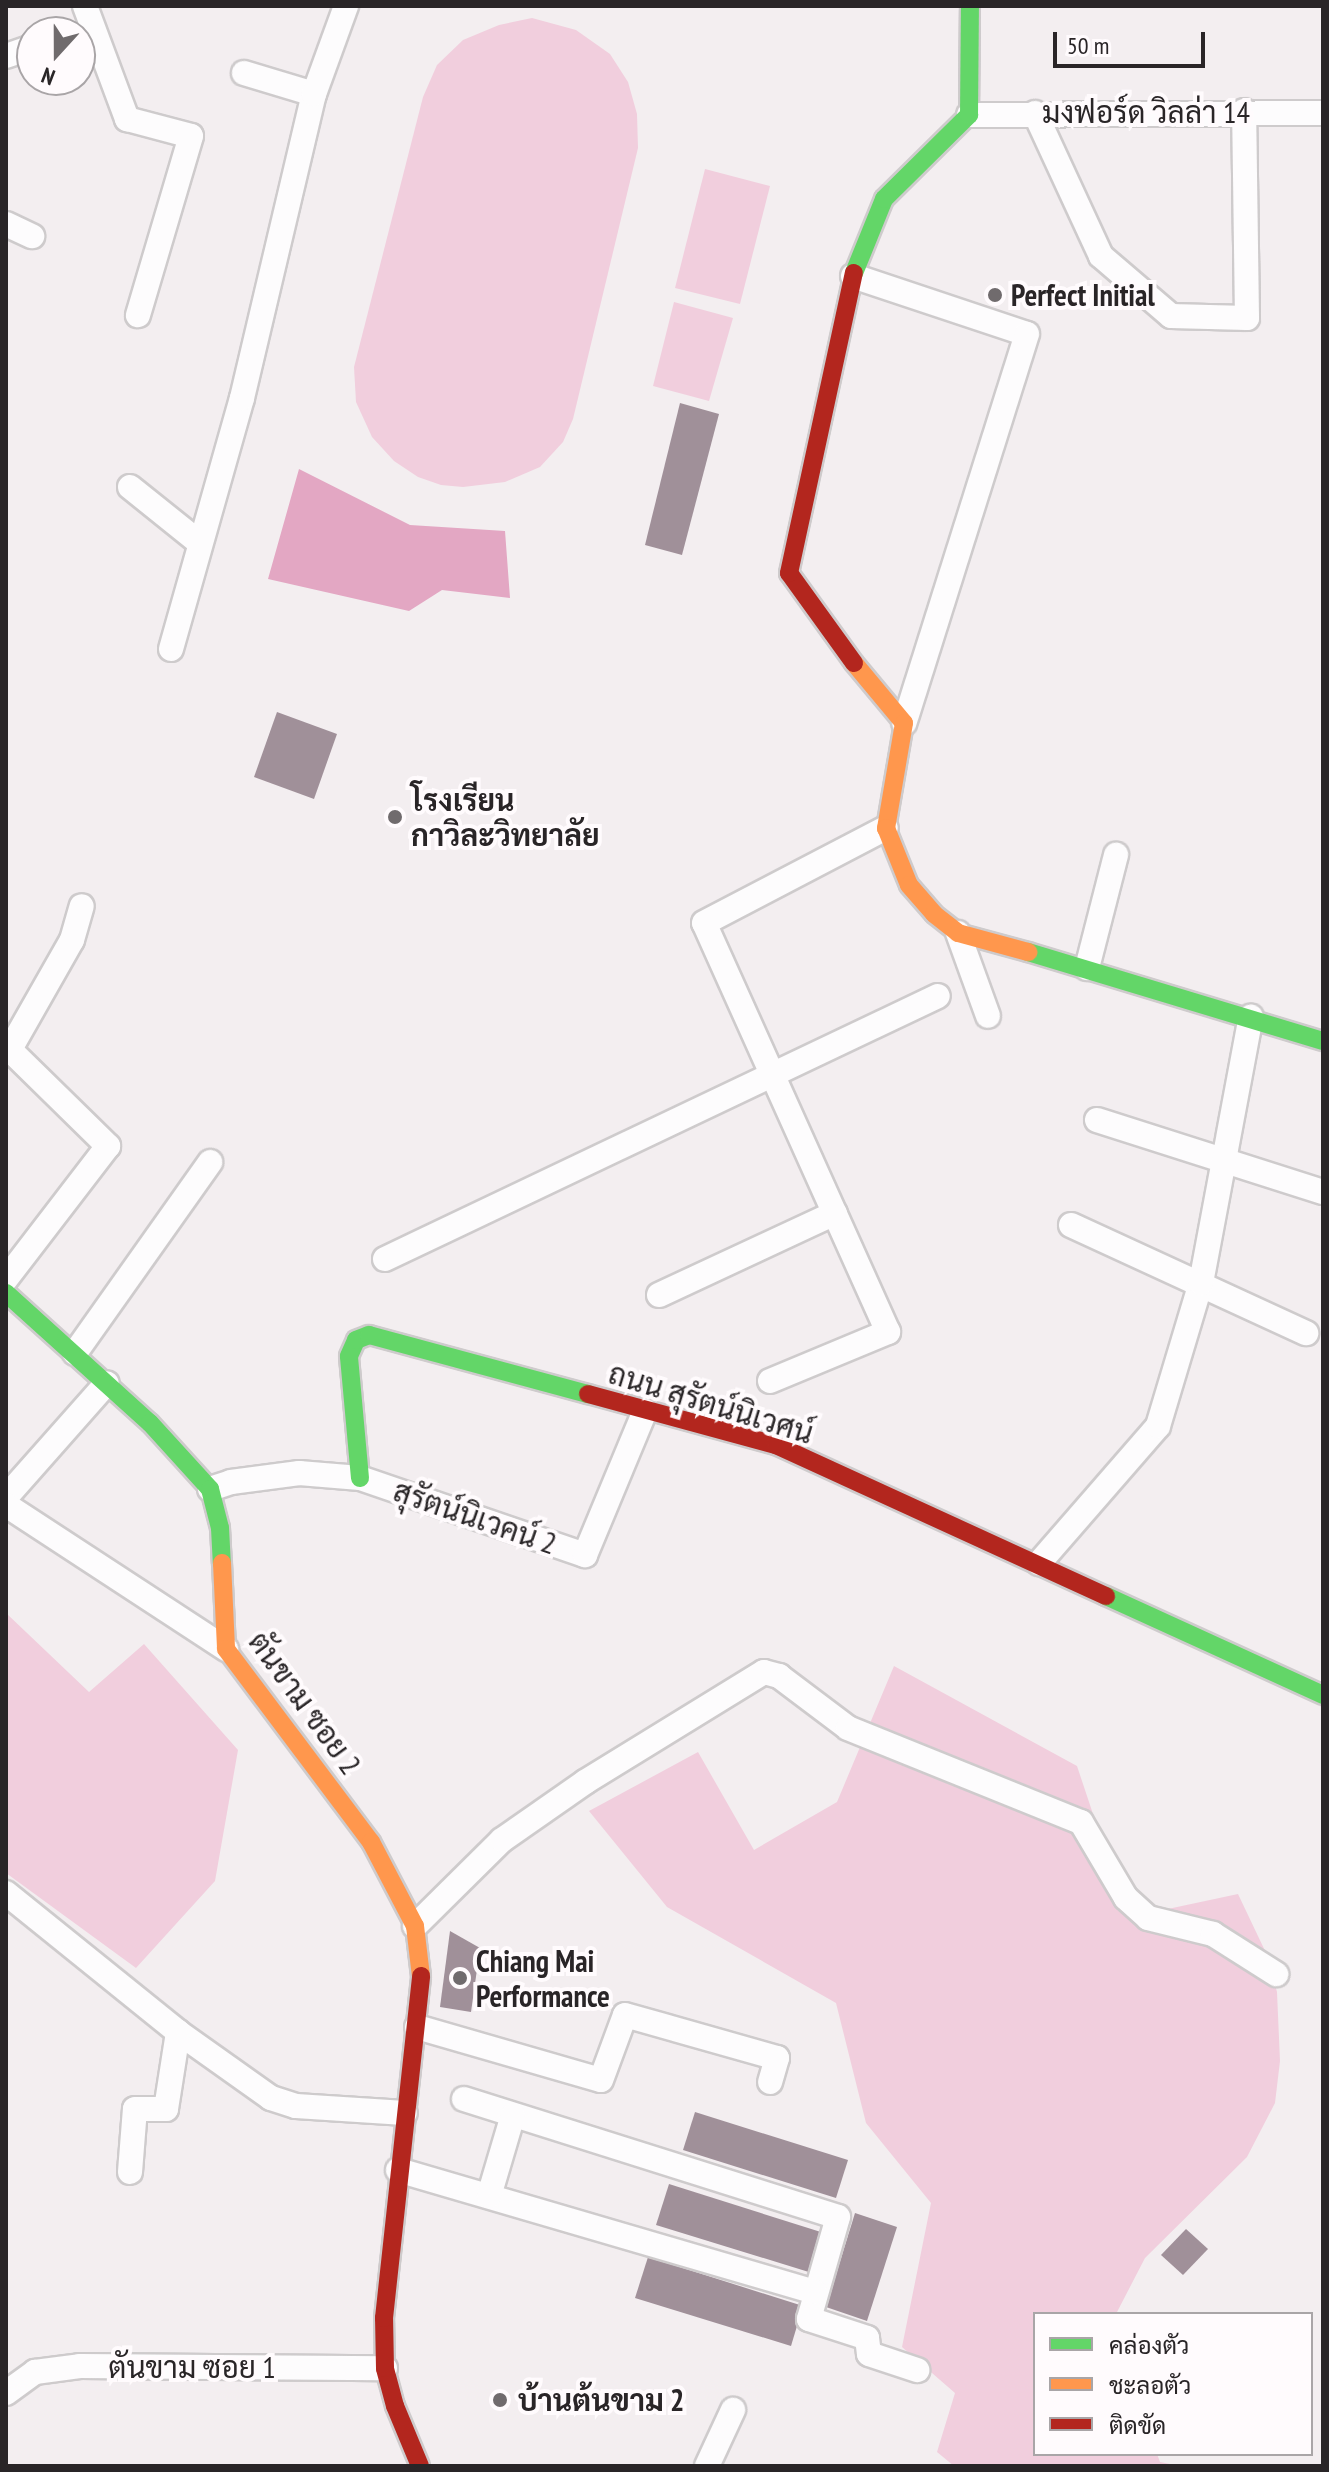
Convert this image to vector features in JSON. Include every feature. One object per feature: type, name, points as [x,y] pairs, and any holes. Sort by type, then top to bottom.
[{"type":"street","points":[[171,649],[242,398],[314,94],[346,6]]},
{"type":"street","points":[[904,723],[860,672],[789,573],[853,276],[884,199],[969,115],[970,6]]},
{"type":"street","points":[[96,51],[127,119],[191,136],[138,315]]},
{"type":"street","points":[[244,73],[314,94]]},
{"type":"street","points":[[1035,113],[1101,256],[1171,316],[1247,318],[1244,111]]},
{"type":"street","name":"มงฟอร์ด วิลล่า 14","points":[[969,115],[1244,111],[1323,113]]},
{"type":"street","points":[[6,224],[32,236]]},
{"type":"street","points":[[853,276],[1027,334],[904,723],[886,828],[909,885],[934,914],[958,933],[1087,968],[1323,1041]]},
{"type":"street","points":[[130,487],[200,543]]},
{"type":"street","points":[[770,1381],[888,1332],[704,923],[886,828]]},
{"type":"street","points":[[1087,968],[1116,855]]},
{"type":"street","points":[[6,1279],[108,1146],[8,1048],[72,940],[82,906]]},
{"type":"street","points":[[958,933],[988,1016]]},
{"type":"street","points":[[385,1259],[938,996]]},
{"type":"street","points":[[1039,1563],[1158,1426],[1201,1283],[1251,1017]]},
{"type":"street","points":[[1097,1120],[1323,1192]]},
{"type":"street","points":[[75,1353],[210,1162]]},
{"type":"street","points":[[659,1295],[835,1213]]},
{"type":"street","points":[[1071,1225],[1306,1333]]},
{"type":"street","name":"ตันขาม ซอย 2","points":[[6,1293],[150,1423],[210,1489],[220,1528],[226,1649],[306,1751],[371,1842],[415,1926]]},
{"type":"street","name":"ถนน สุรัตน์นิเวศน์","points":[[360,1478],[349,1356],[356,1340],[369,1335],[776,1445],[1323,1695]]},
{"type":"street","points":[[6,1497],[107,1383]]},
{"type":"street","name":"สุรัตน์นิเวคน์ 2","points":[[210,1489],[231,1482],[299,1473],[360,1478],[585,1555],[645,1411]]},
{"type":"street","points":[[6,1505],[226,1649]]},
{"type":"street","points":[[420,2466],[395,2406],[385,2368],[384,2318],[398,2170],[417,2027],[421,1975],[415,1926],[502,1840],[585,1782],[764,1672],[779,1676],[848,1728],[1081,1822],[1126,1898],[1148,1918],[1213,1934],[1276,1974]]},
{"type":"street","points":[[6,1893],[178,2032],[271,2098],[296,2106],[405,2113]]},
{"type":"street","points":[[417,2027],[601,2080],[625,2015],[777,2058],[770,2082]]},
{"type":"street","points":[[130,2172],[135,2109],[166,2109],[178,2032]]},
{"type":"street","points":[[464,2099],[838,2217],[809,2319],[867,2338],[869,2354],[917,2370]]},
{"type":"street","points":[[489,2196],[513,2115]]},
{"type":"street","points":[[398,2170],[815,2292]]},
{"type":"street","name":"ตันขาม ซอย 1","points":[[6,2393],[35,2372],[80,2366],[385,2368]]},
{"type":"street","points":[[707,2466],[733,2410]]},
{"type":"shaded area","points":[[532,18],[576,30],[610,54],[628,82],[637,114],[638,148],[573,419],[563,442],[540,467],[505,482],[463,487],[441,485],[418,477],[394,461],[372,437],[356,402],[354,367],[423,97],[437,65],[463,40],[499,25]]},
{"type":"shaded area","points":[[705,169],[770,186],[740,304],[675,288]]},
{"type":"shaded area","points":[[674,302],[733,318],[709,401],[653,386]]},
{"type":"shaded area","points":[[299,469],[410,525],[505,531],[510,598],[442,590],[409,611],[268,579]]},
{"type":"shaded area","points":[[6,1613],[89,1692],[144,1644],[238,1750],[215,1881],[136,1968],[6,1873]]},
{"type":"shaded area","points":[[894,1666],[1077,1766],[1099,1832],[1149,1913],[1238,1894],[1267,1955],[1277,1992],[1280,2061],[1275,2103],[1247,2157],[1145,2258],[1117,2312],[1033,2312],[1033,2456],[1158,2456],[1160,2462],[1180,2466],[954,2466],[937,2452],[955,2393],[902,2347],[931,2203],[866,2123],[836,2003],[667,1907],[589,1811],[698,1752],[754,1850],[837,1802]]},
{"type":"building","points":[[680,403],[719,414],[682,555],[645,545]]},
{"type":"building","points":[[277,712],[337,734],[314,799],[254,777]]},
{"type":"building","name":"Chiang Mai Performance","points":[[450,1931],[480,1948],[471,2012],[440,2007]]},
{"type":"building","points":[[695,2112],[848,2160],[836,2198],[683,2150]]},
{"type":"building","points":[[669,2184],[824,2233],[812,2273],[656,2225]]},
{"type":"building","points":[[855,2213],[897,2227],[867,2321],[826,2307]]},
{"type":"building","points":[[1186,2229],[1208,2249],[1183,2275],[1161,2255]]},
{"type":"building","points":[[648,2257],[803,2306],[791,2346],[635,2298]]},
{"type":"traffic: fast","points":[[854,273],[884,199],[969,115],[970,6]]},
{"type":"traffic: fast","points":[[1028,952],[1323,1041]]},
{"type":"traffic: fast","points":[[6,1293],[150,1423],[210,1489],[220,1528],[222,1563]]},
{"type":"traffic: fast","points":[[360,1478],[349,1356],[356,1340],[369,1335],[588,1394]]},
{"type":"traffic: fast","points":[[1106,1596],[1323,1695]]},
{"type":"traffic: slow","points":[[854,663],[904,723],[886,828],[909,885],[934,914],[958,933],[1028,952]]},
{"type":"traffic: slow","points":[[222,1563],[226,1649],[371,1842],[415,1926],[421,1976]]},
{"type":"traffic: jam","points":[[854,273],[789,573],[854,663]]},
{"type":"traffic: jam","points":[[588,1394],[776,1445],[1106,1596]]},
{"type":"traffic: jam","points":[[420,2466],[395,2406],[385,2368],[384,2318],[421,1976]]},
{"type":"place","name":"Perfect Initial","points":[[995,295]]},
{"type":"place","name":"โรงเรียน กาวิละวิทยาลัย","points":[[395,817]]},
{"type":"place","name":"Chiang Mai Performance","points":[[460,1978]]},
{"type":"place","name":"บ้านต้นขาม 2","points":[[500,2400]]}]
